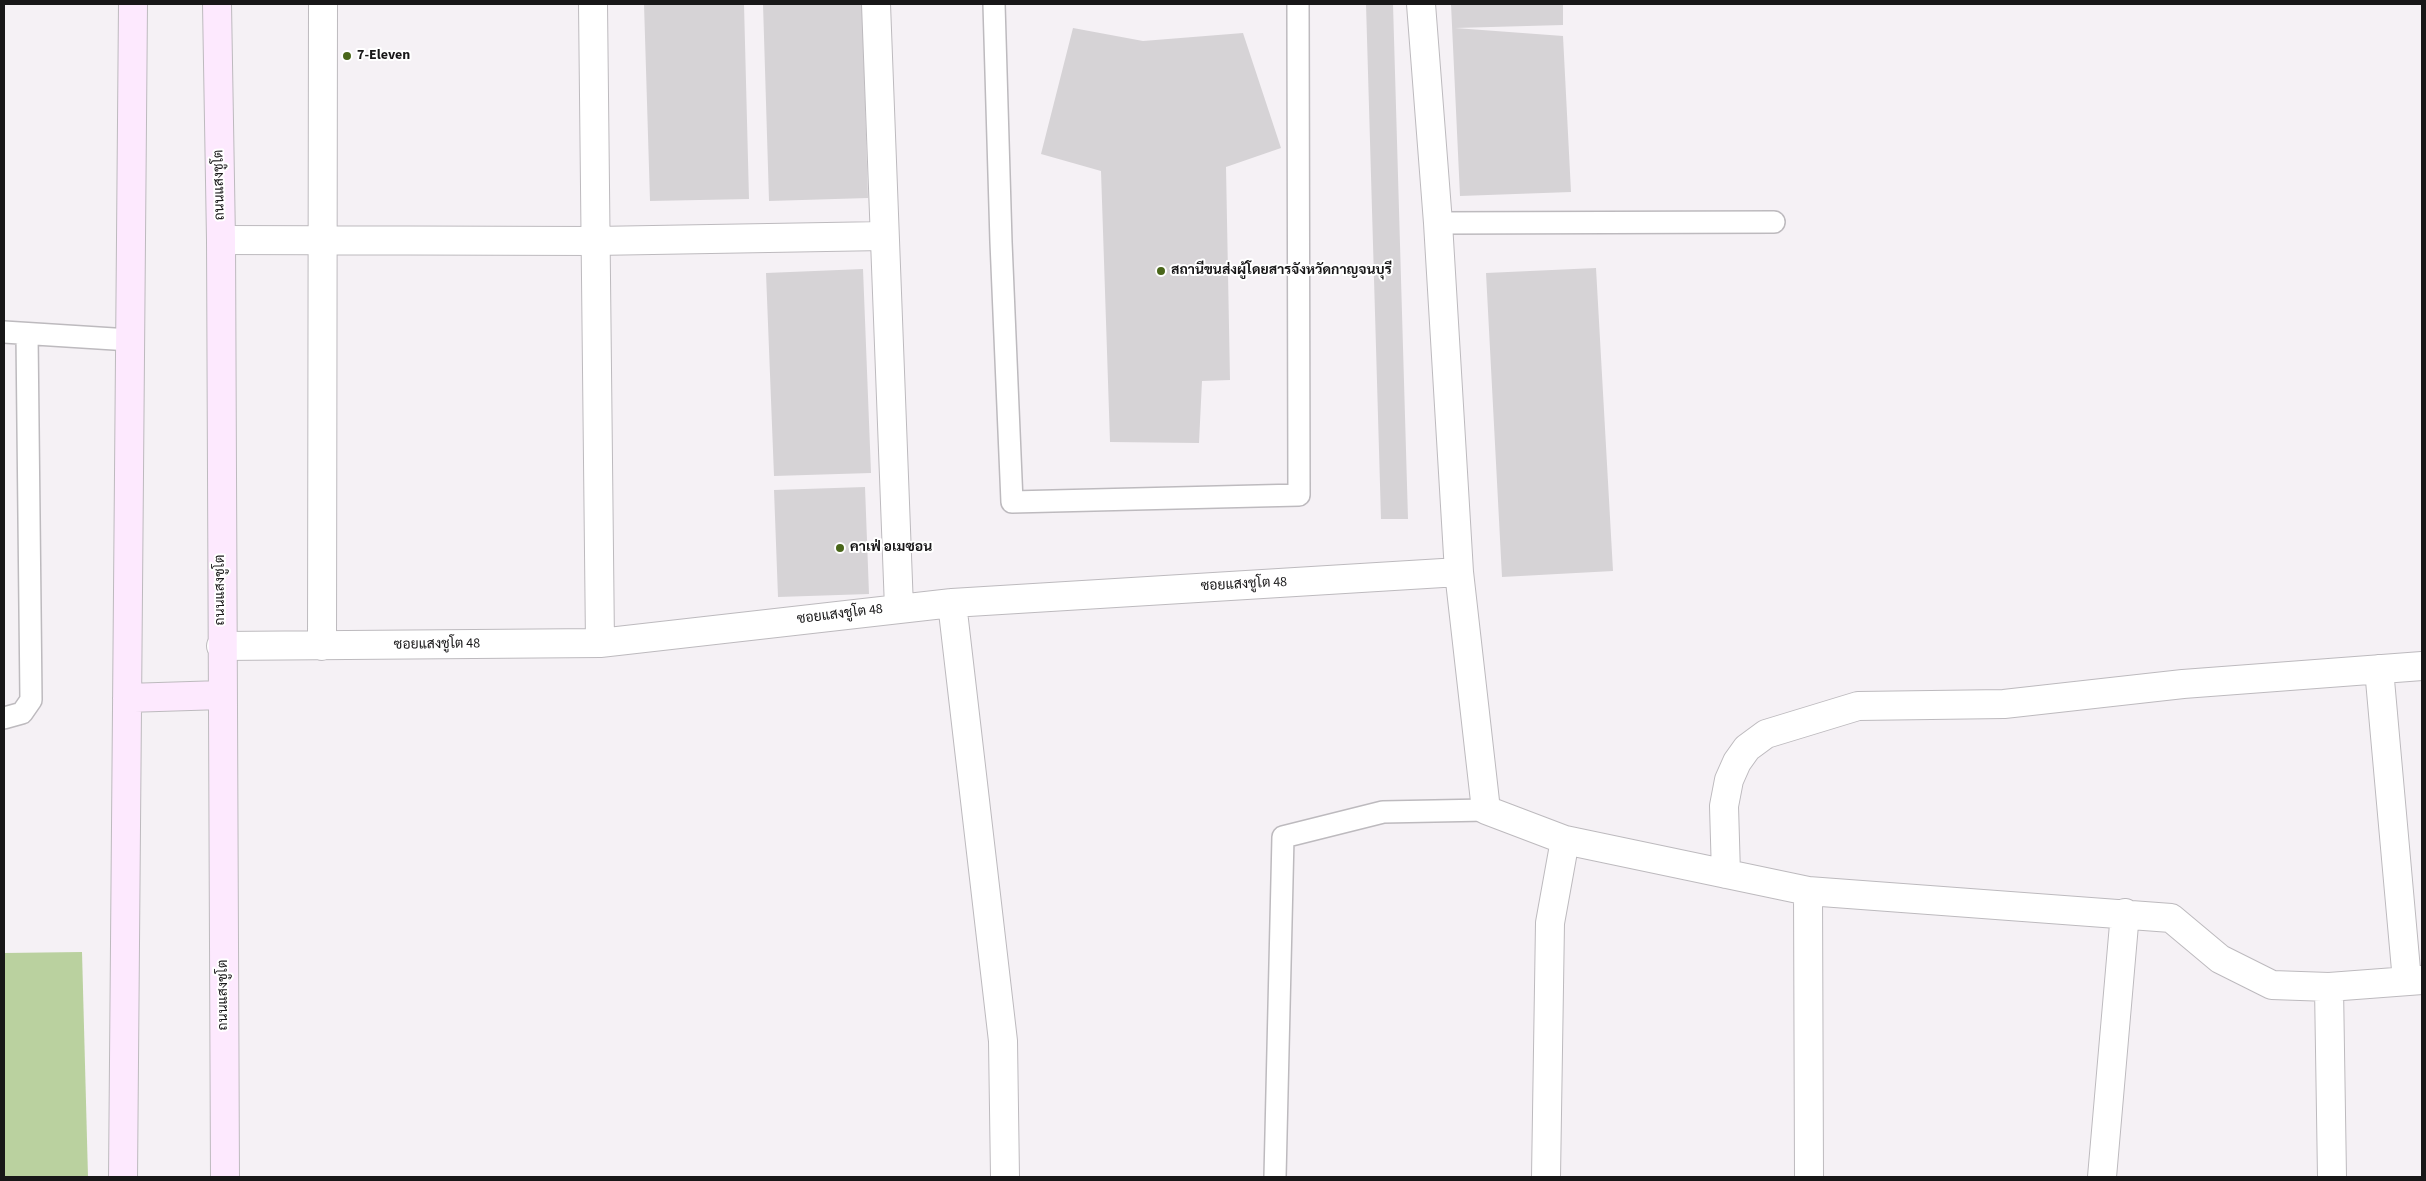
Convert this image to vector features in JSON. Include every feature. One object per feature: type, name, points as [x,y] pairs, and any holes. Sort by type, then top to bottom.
[{"type":"main road","points":[[123,1177],[133,4]]},
{"type":"main road","name":"ถนนแสงชูโต","points":[[217,4],[221,240],[221,646],[225,1177]]},
{"type":"main road","points":[[127,698],[222,695]]},
{"type":"street","points":[[322,646],[323,4]]},
{"type":"street","points":[[593,4],[600,644]]},
{"type":"street","points":[[876,4],[899,608]]},
{"type":"street","points":[[1421,4],[1438,223],[1459,572],[1486,810],[1565,840],[1808,891],[2125,913],[2171,918],[2220,959],[2272,985],[2329,987],[2415,981],[2379,669]]},
{"type":"street","points":[[221,240],[595,240],[884,236]]},
{"type":"street","name":"ซอยแสงชูโต 48","points":[[221,646],[600,644],[952,603],[1459,572]]},
{"type":"street","points":[[952,603],[1004,1041],[1005,1177]]},
{"type":"street","points":[[1726,874],[1724,806],[1729,780],[1737,762],[1747,748],[1766,734],[1858,706],[2004,704],[2183,684],[2422,666]]},
{"type":"street","points":[[1546,1177],[1550,923],[1565,840]]},
{"type":"street","points":[[1808,891],[1809,1177]]},
{"type":"street","points":[[2102,1177],[2125,913]]},
{"type":"street","points":[[2329,987],[2332,1177]]},
{"type":"lane","points":[[994,4],[1000,242],[1012,502],[1299,495],[1298,4]]},
{"type":"lane","points":[[1438,223],[1774,222]]},
{"type":"lane","points":[[4,332],[130,340]]},
{"type":"lane","points":[[4,718],[22,713],[31,700],[27,334]]},
{"type":"lane","points":[[1275,1177],[1284,836],[1383,812],[1486,810]]},
{"type":"green space","points":[[82,952],[88,1177],[4,1177],[4,953]]},
{"type":"building","points":[[644,4],[744,4],[749,199],[650,201]]},
{"type":"building","points":[[763,4],[862,4],[868,198],[769,201]]},
{"type":"building","points":[[1366,4],[1393,4],[1408,519],[1381,519]]},
{"type":"building","points":[[1451,4],[1563,4],[1563,25],[1455,28],[1563,36],[1571,192],[1460,196]]},
{"type":"building","points":[[1073,28],[1143,41],[1243,33],[1281,148],[1226,167],[1230,380],[1202,381],[1199,443],[1110,442],[1101,171],[1041,154]]},
{"type":"building","points":[[1596,268],[1613,571],[1502,577],[1486,273]]},
{"type":"building","points":[[863,269],[871,473],[774,476],[766,273]]},
{"type":"building","points":[[865,487],[869,594],[778,597],[774,490]]},
{"type":"place","name":"7-Eleven","points":[[347,56]]},
{"type":"place","name":"สถานีขนส่งผู้โดยสารจังหวัดกาญจนบุรี","points":[[1161,271]]},
{"type":"place","name":"คาเฟ่ อเมซอน","points":[[840,548]]}]
